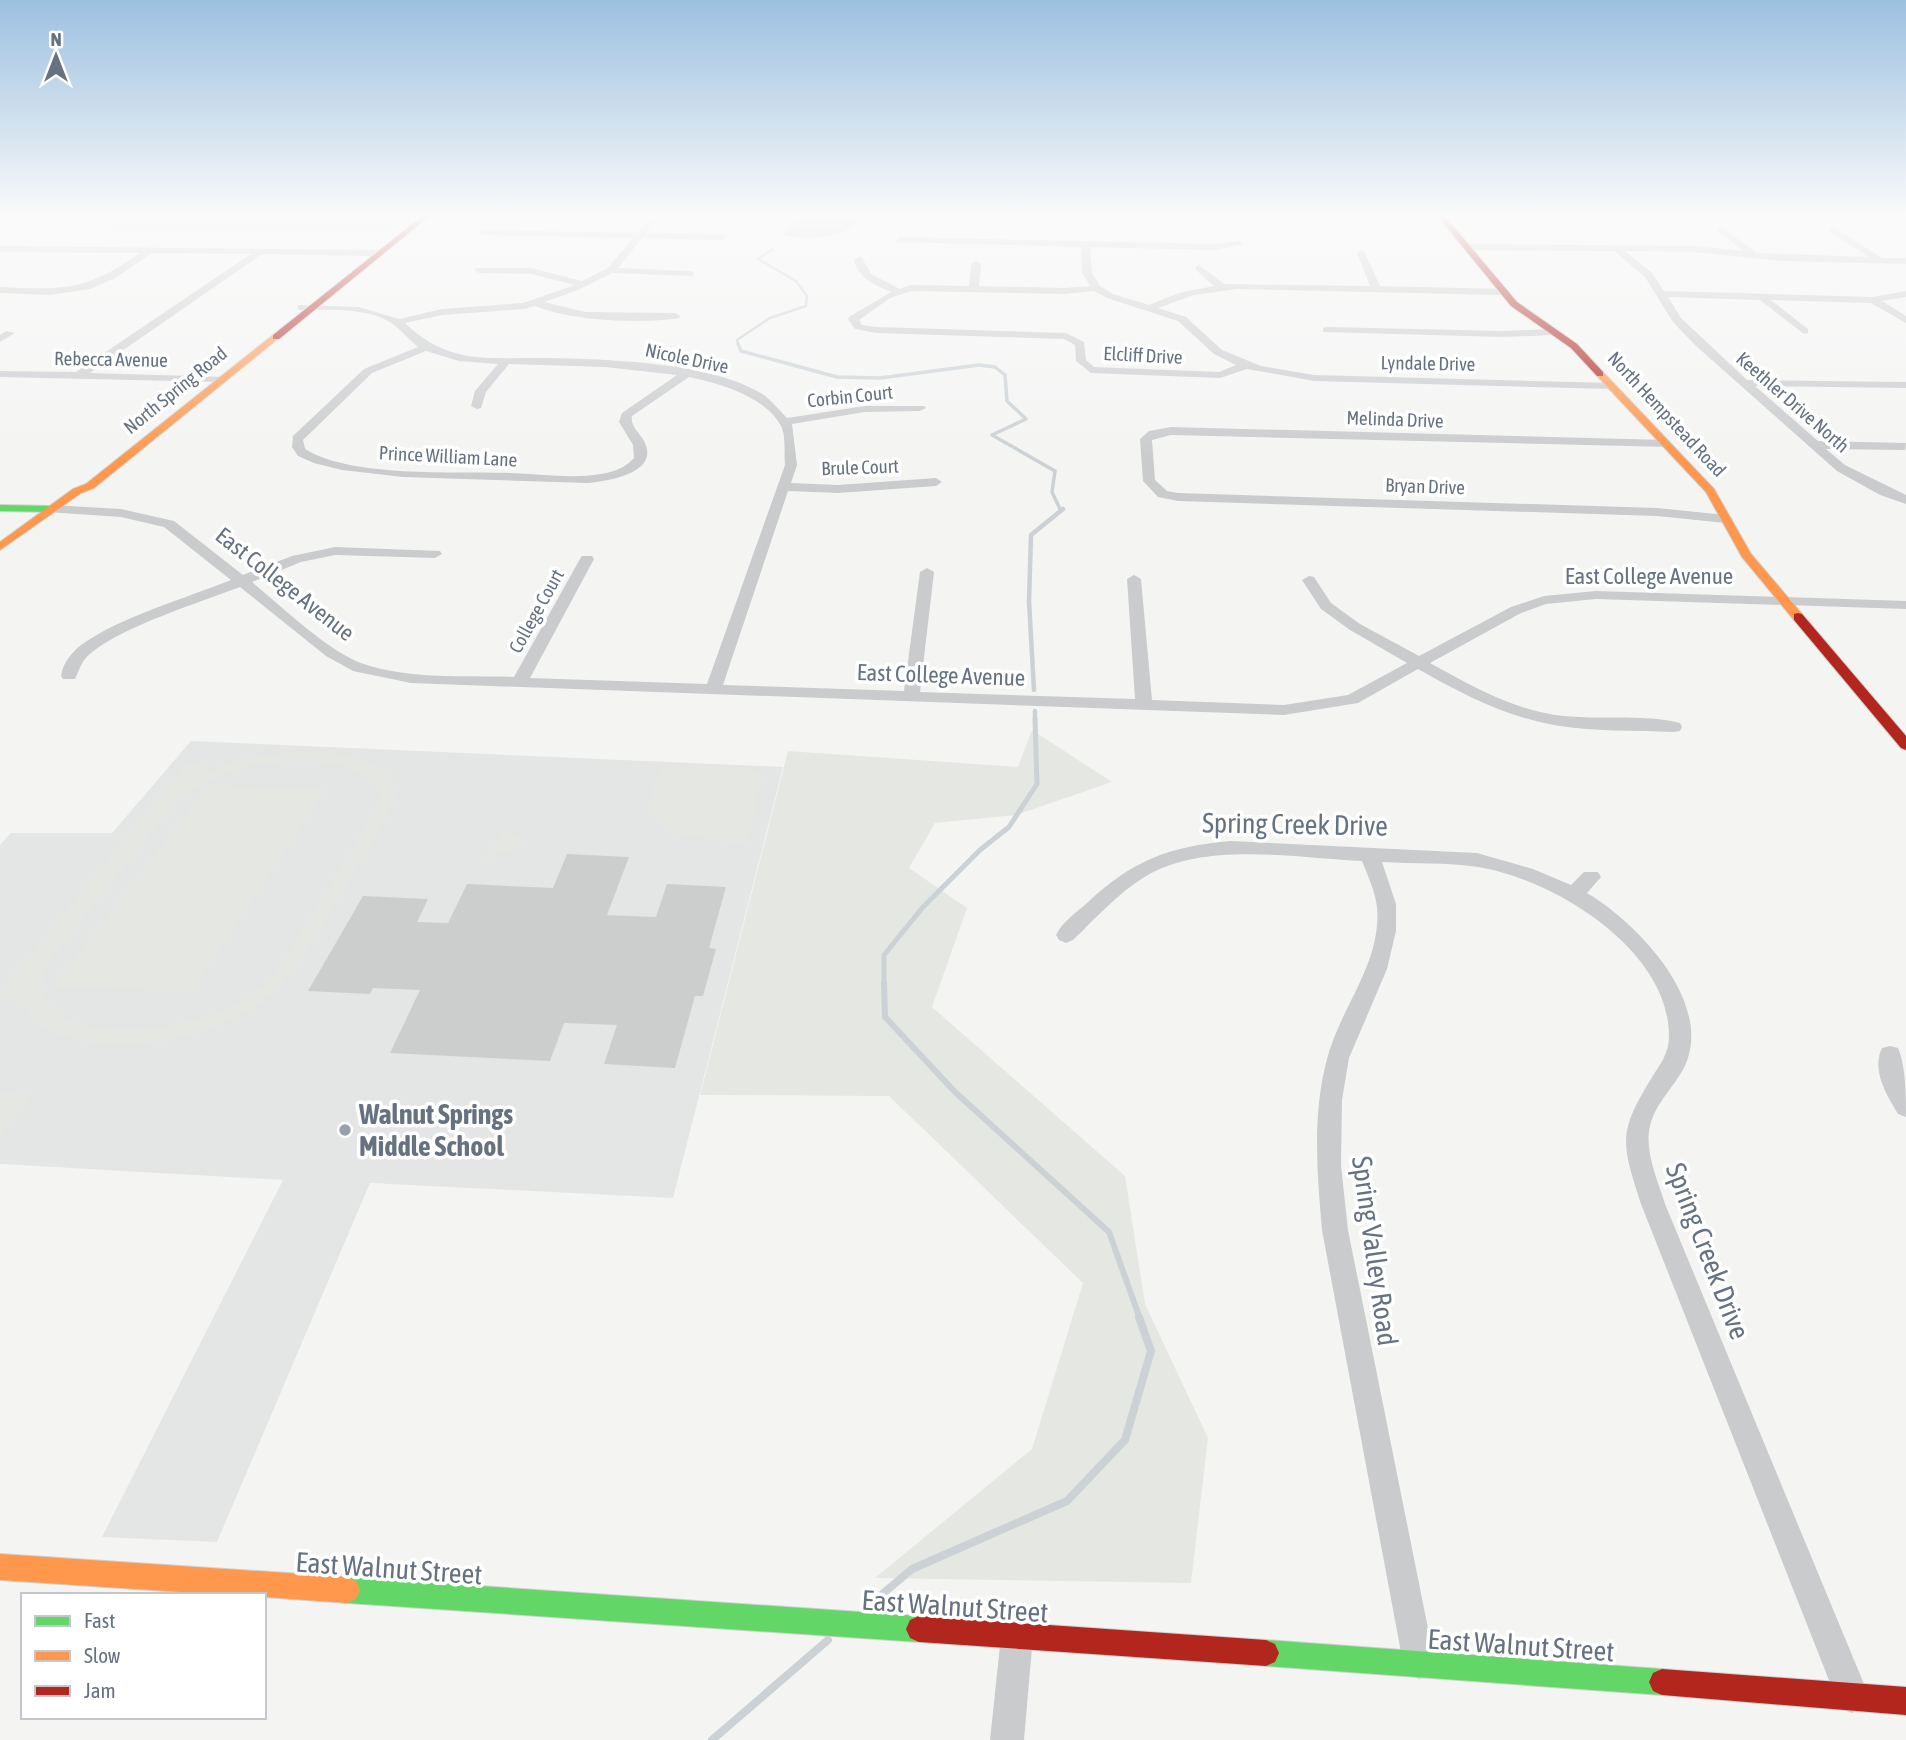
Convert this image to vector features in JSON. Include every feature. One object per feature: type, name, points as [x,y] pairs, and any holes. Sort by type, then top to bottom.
[{"type":"main road","name":"North Spring Road","points":[[0,556],[12,545],[7,543],[77,491],[90,486],[216,379],[321,295]]},
{"type":"main road","name":"North Hempstead Road","points":[[1505,295],[1521,310],[1574,346],[1710,491],[1746,555],[1906,745]]},
{"type":"main road","name":"East College Avenue","points":[[0,508],[52,509]]},
{"type":"main road","name":"East Walnut Street","points":[[0,1567],[1419,1663],[1906,1701]]},
{"type":"street","points":[[78,376],[197,295]]},
{"type":"street","points":[[397,322],[442,312],[537,303],[556,295]]},
{"type":"street","name":"Elcliff Drive","points":[[890,295],[857,314],[853,319],[854,323],[859,327],[877,330],[1066,336],[1080,344],[1084,366],[1091,370],[1118,373],[1220,374],[1246,365]]},
{"type":"street","points":[[1109,295],[1182,319],[1218,352],[1246,365]]},
{"type":"street","points":[[1151,309],[1167,299],[1186,295]]},
{"type":"street","name":"Keethler Drive North","points":[[1663,295],[1677,320],[1699,343],[1842,468],[1885,492],[1906,500]]},
{"type":"street","points":[[1686,295],[1873,300],[1899,295]]},
{"type":"street","points":[[1764,299],[1804,331]]},
{"type":"street","points":[[1873,300],[1906,320]]},
{"type":"street","points":[[537,303],[556,312],[575,314],[675,316]]},
{"type":"street","name":"Nicole Drive","points":[[306,307],[368,311],[397,322],[426,347],[452,357],[505,362],[636,365],[689,372],[740,388],[771,407],[785,422]]},
{"type":"street","points":[[1327,330],[1503,334],[1554,332]]},
{"type":"street","points":[[0,339],[10,333]]},
{"type":"street","name":"Prince William Lane","points":[[426,347],[385,362],[353,383],[297,439],[297,447],[302,453],[327,462],[399,473],[578,479],[611,475],[634,466],[642,457],[641,447],[625,422],[626,415],[689,372]]},
{"type":"street","points":[[477,407],[481,391],[505,362]]},
{"type":"street","name":"Lyndale Drive","points":[[1246,365],[1314,377],[1611,386]]},
{"type":"street","name":"Rebecca Avenue","points":[[0,374],[216,379]]},
{"type":"street","points":[[1745,383],[1906,385]]},
{"type":"street","name":"Corbin Court","points":[[785,422],[865,409],[920,408]]},
{"type":"street","points":[[713,690],[793,454],[785,422]]},
{"type":"street","name":"Melinda Drive","points":[[1146,461],[1146,439],[1153,434],[1171,431],[1666,444]]},
{"type":"street","points":[[1816,445],[1905,446]]},
{"type":"street","name":"Bryan Drive","points":[[1146,461],[1149,481],[1154,488],[1178,497],[1657,512],[1726,519]]},
{"type":"street","name":"Brule Court","points":[[784,487],[838,489],[936,482]]},
{"type":"street","name":"East College Avenue","points":[[52,509],[121,513],[169,524],[332,653],[359,668],[411,678],[1284,710],[1322,706],[1352,699],[1516,610],[1544,600],[1596,595],[1906,605]]},
{"type":"street","points":[[69,676],[71,665],[86,649],[129,626],[297,559],[318,553],[351,551],[435,554]]},
{"type":"street","name":"College Court","points":[[519,682],[587,559]]},
{"type":"street","points":[[911,697],[927,572]]},
{"type":"street","points":[[1134,579],[1144,706]]},
{"type":"street","points":[[1309,580],[1332,611],[1355,627],[1470,692],[1555,720],[1674,726]]},
{"type":"street","name":"Spring Creek Drive","points":[[1066,935],[1130,874],[1153,862],[1178,854],[1203,849],[1231,848],[1477,860],[1517,870],[1574,894],[1600,911],[1646,954],[1674,1006],[1679,1023],[1675,1061],[1664,1076],[1638,1126],[1641,1162],[1653,1204],[1852,1697]]},
{"type":"street","name":"Spring Valley Road","points":[[1370,855],[1387,910],[1383,954],[1338,1058],[1329,1107],[1328,1165],[1335,1230],[1419,1663]]},
{"type":"street","points":[[1574,894],[1591,877]]},
{"type":"street","points":[[1890,1055],[1892,1083],[1906,1107]]},
{"type":"street","points":[[1007,1740],[1017,1636]]},
{"type":"shaded area","points":[[1032,730],[1112,782],[1016,815],[935,823],[909,868],[967,908],[932,1007],[1125,1176],[1145,1304],[1208,1438],[1191,1583],[875,1578],[1032,1449],[1083,1283],[889,1096],[700,1095],[788,751],[1018,767]]},
{"type":"shaded area","name":"Walnut Springs Middle School","points":[[191,741],[783,767],[673,1198],[370,1183],[217,1542],[102,1537],[283,1180],[0,1164],[0,845],[11,833],[112,833]]},
{"type":"shaded area","points":[[295,751],[329,753],[367,762],[382,770],[392,782],[394,797],[388,816],[301,959],[272,993],[234,1019],[210,1029],[170,1039],[122,1045],[98,1044],[65,1037],[37,1023],[24,1007],[21,997],[17,1000],[0,999],[0,991],[187,763],[207,763],[199,775],[240,760]],"holes":[[[296,761],[324,763],[356,770],[368,777],[376,787],[378,799],[373,815],[283,962],[265,983],[242,1000],[206,1016],[135,1030],[87,1026],[67,1018],[50,1006],[42,990],[44,972],[49,961],[177,801],[203,783],[233,770]]]},
{"type":"shaded area","points":[[661,766],[752,769],[762,777],[747,844],[676,835],[648,805]]},
{"type":"shaded area","points":[[209,785],[326,789],[191,992],[53,986]]},
{"type":"shaded area","points":[[501,831],[519,835],[524,844],[489,860],[483,857],[490,852]]},
{"type":"shaded area","points":[[0,1093],[31,1095],[0,1137]]},
{"type":"building","name":"Walnut Springs Middle School","points":[[567,854],[629,857],[607,915],[656,917],[667,884],[726,887],[709,948],[716,949],[703,996],[695,996],[675,1068],[604,1064],[617,1025],[564,1023],[550,1061],[390,1053],[420,990],[373,988],[370,994],[308,991],[363,896],[428,899],[417,922],[448,923],[467,884],[553,888]]},
{"type":"waterway","points":[[739,346],[737,340],[770,318],[806,306],[806,295]]},
{"type":"waterway","points":[[738,344],[741,351],[837,377],[880,378],[979,365],[995,367],[1005,375],[1007,401],[1026,419],[992,435],[1055,471],[1052,492],[1061,511]]},
{"type":"waterway","points":[[1034,690],[1029,601],[1031,535],[1061,511]]},
{"type":"waterway","points":[[1035,711],[1035,719]]},
{"type":"waterway","points":[[884,983],[884,955],[923,907],[980,850],[1009,827],[1037,784],[1035,719]]},
{"type":"waterway","points":[[884,983],[885,1017],[955,1092],[1109,1232],[1140,1319]]},
{"type":"waterway","points":[[867,1607],[912,1569],[1067,1501],[1125,1440],[1151,1351],[1139,1317]]},
{"type":"waterway","points":[[712,1740],[828,1640]]},
{"type":"traffic: fast","points":[[0,508],[52,509]]},
{"type":"traffic: fast","points":[[347,1590],[919,1629]]},
{"type":"traffic: fast","points":[[1266,1653],[1662,1682]]},
{"type":"traffic: slow","points":[[0,547],[77,491],[90,486],[276,337]]},
{"type":"traffic: slow","points":[[1600,374],[1710,491],[1746,555],[1798,617]]},
{"type":"traffic: slow","points":[[0,1567],[347,1590]]},
{"type":"traffic: jam","points":[[276,337],[328,295]]},
{"type":"traffic: jam","points":[[1507,295],[1514,304],[1574,346],[1600,374]]},
{"type":"traffic: jam","points":[[1798,617],[1906,745]]},
{"type":"traffic: jam","points":[[919,1629],[1266,1653]]},
{"type":"traffic: jam","points":[[1662,1682],[1906,1701]]},
{"type":"place","name":"Walnut Springs Middle School","points":[[345,1130]]}]
